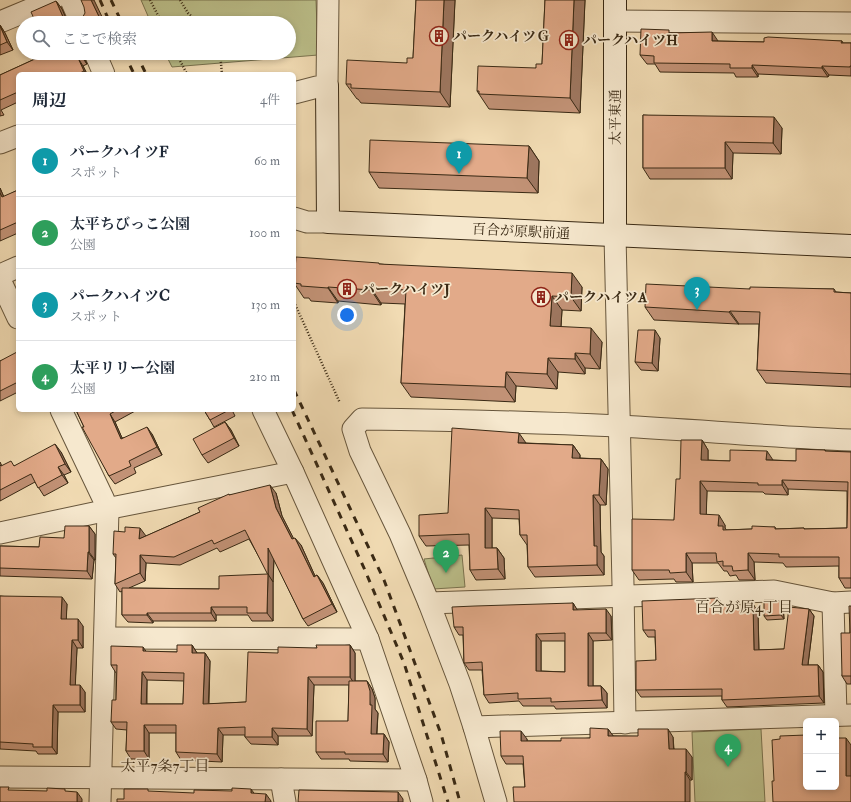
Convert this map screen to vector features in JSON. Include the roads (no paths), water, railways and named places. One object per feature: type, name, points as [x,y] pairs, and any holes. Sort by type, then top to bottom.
[{"type":"street","points":[[0,22],[53,0]]},
{"type":"street","points":[[71,0],[78,16]]},
{"type":"street","points":[[296,219],[307,222],[328,222],[328,0]]},
{"type":"street","points":[[615,10],[851,23]]},
{"type":"street","name":"太平東通","points":[[615,10],[615,235]]},
{"type":"street","points":[[97,60],[103,72]]},
{"type":"street","points":[[296,92],[317,87],[328,86]]},
{"type":"street","points":[[0,143],[16,137]]},
{"type":"street","name":"百合が原駅前通","points":[[328,222],[851,246]]},
{"type":"street","points":[[615,235],[624,596],[625,723]]},
{"type":"street","points":[[0,275],[16,268]]},
{"type":"street","points":[[0,280],[16,314]]},
{"type":"street","points":[[62,412],[108,510],[100,802]]},
{"type":"street","points":[[264,412],[293,472],[368,639],[416,780],[422,802]]},
{"type":"street","points":[[496,802],[460,684],[429,603],[400,534],[360,451],[353,428],[362,419],[480,421],[620,426],[851,440]]},
{"type":"street","points":[[0,533],[116,507],[293,472]]},
{"type":"street","points":[[429,603],[774,591],[842,602],[843,715],[474,727]]},
{"type":"street","points":[[105,638],[368,639]]},
{"type":"street","points":[[0,777],[416,780]]},
{"type":"street","points":[[281,779],[285,802]]},
{"type":"railway","points":[[100,0],[107,16]]},
{"type":"railway","points":[[111,0],[119,16]]},
{"type":"railway","points":[[127,60],[133,72]]},
{"type":"railway","points":[[139,60],[145,72]]},
{"type":"railway","points":[[296,394],[384,580],[441,734],[460,802]]},
{"type":"railway","points":[[293,412],[364,568],[404,663],[448,802]]},
{"type":"place","name":"パークハイツＧ","points":[[439,36]]},
{"type":"place","name":"パークハイツH","points":[[569,40]]},
{"type":"place","name":"パークハイツF","points":[[459,174]]},
{"type":"place","name":"パークハイツJ","points":[[347,289]]},
{"type":"place","name":"パークハイツA","points":[[541,297]]},
{"type":"place","name":"パークハイツC","points":[[697,310]]},
{"type":"place","name":"太平ちびっこ公園","points":[[446,573]]},
{"type":"place","name":"太平リリー公園","points":[[728,767]]},
{"type":"district","name":"百合が原4丁目","points":[[744,607]]},
{"type":"district","name":"太平7条7丁目","points":[[165,766]]}]
